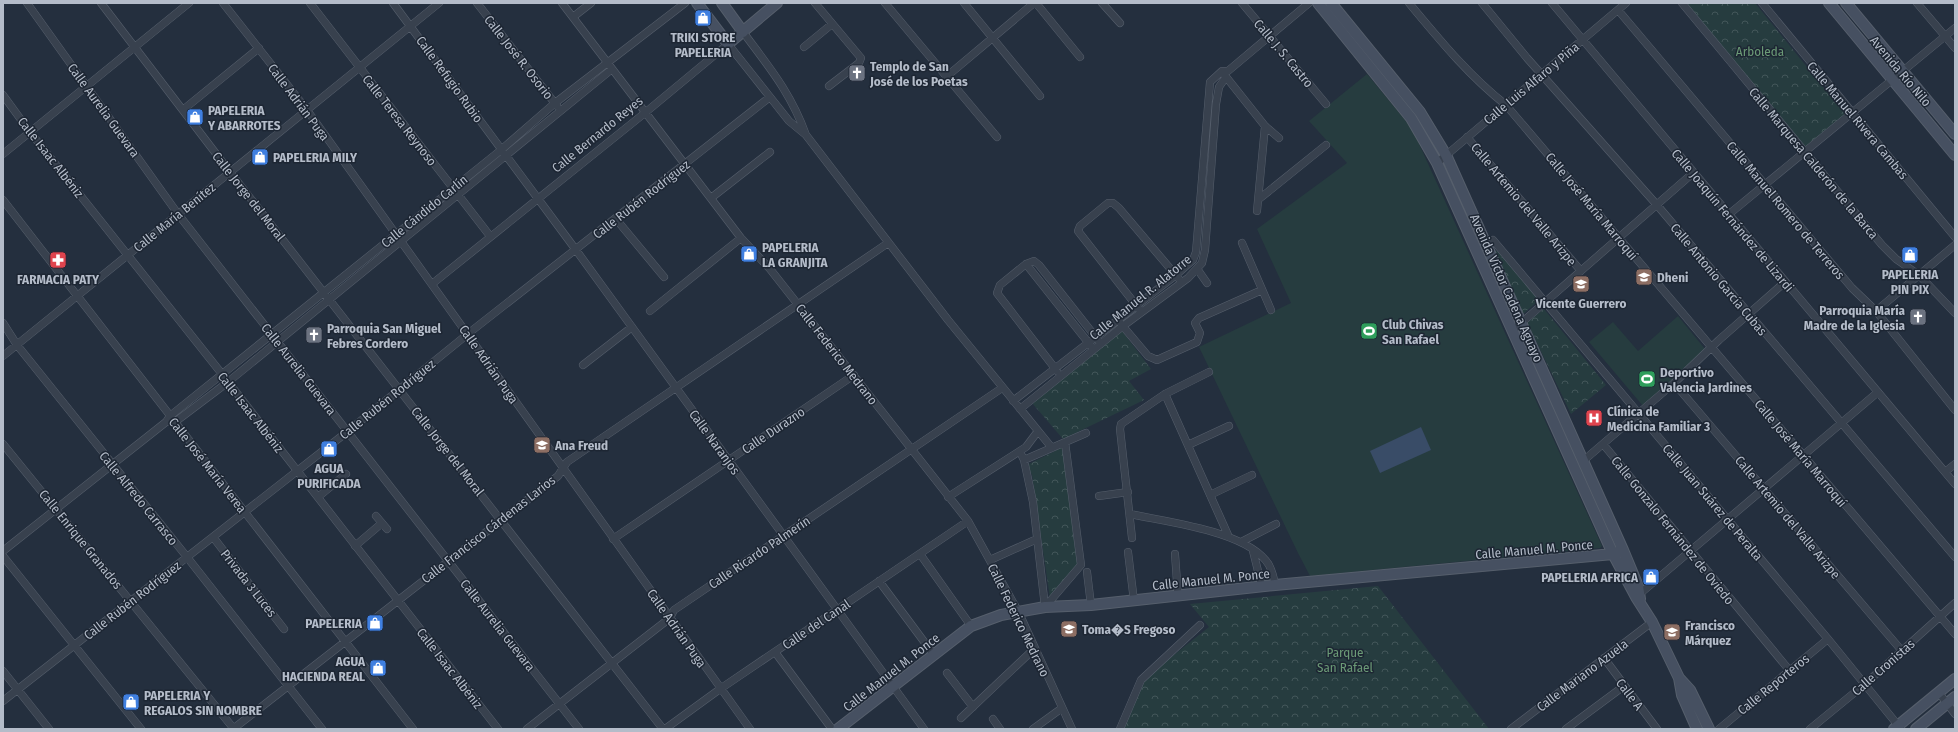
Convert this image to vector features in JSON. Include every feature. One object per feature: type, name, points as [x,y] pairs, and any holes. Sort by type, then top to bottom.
[{"type":"street","name":"Calle Aurelia Guevara","points":[[27,3],[178,214],[579,729]]},
{"type":"street","name":"Calle Jorge del Moral","points":[[101,3],[184,109],[230,172],[664,729]]},
{"type":"street","points":[[3,154],[88,87],[189,3]]},
{"type":"street","name":"Calle Adrián Puga","points":[[223,3],[307,110],[562,469],[750,729]]},
{"type":"street","name":"Calle Teresa Reynoso","points":[[310,3],[490,236]]},
{"type":"street","name":"Calle Refugio Rubio","points":[[393,3],[506,156]]},
{"type":"street","name":"Calle María Benítez","points":[[3,356],[439,3]]},
{"type":"street","name":"Calle José R. Osorio","points":[[477,3],[561,111]]},
{"type":"street","name":"Calle Federico Medrano","points":[[562,3],[741,238],[798,305],[968,521],[1019,613],[1072,729]]},
{"type":"street","points":[[574,17],[592,3]]},
{"type":"street","name":"Calle Cándido Carlín","points":[[175,422],[228,382],[561,111],[610,66],[685,3]]},
{"type":"street","points":[[697,3],[789,121],[806,136],[1002,388],[1052,448]]},
{"type":"street","points":[[722,3],[784,86],[798,114],[806,136]]},
{"type":"street","name":"Calle Bernardo Reyes","points":[[432,284],[646,112],[777,3]]},
{"type":"street","points":[[815,3],[861,60],[829,86]]},
{"type":"street","points":[[885,3],[997,138]]},
{"type":"street","points":[[964,3],[1040,96]]},
{"type":"street","points":[[946,77],[1035,3],[1080,57]]},
{"type":"street","points":[[1102,3],[1120,23]]},
{"type":"street","name":"Calle J. S. Castro","points":[[1242,3],[1326,104]]},
{"type":"street","points":[[1279,138],[1265,126],[1225,73],[1309,3]]},
{"type":"street","name":"Avenida Víctor Cadena Aguayo","points":[[1318,3],[1411,118],[1437,163],[1613,554],[1652,622],[1679,678],[1682,695],[1697,729]]},
{"type":"street","name":"Avenida Víctor Cadena Aguayo","points":[[1331,3],[1420,112],[1446,155],[1623,550],[1639,599]]},
{"type":"street","name":"Calle José María Marroquí","points":[[1409,3],[1454,57],[1484,87],[1506,105],[1955,634]]},
{"type":"street","name":"Calle Antonio García Cubas","points":[[1482,3],[1527,58],[1656,205],[1955,557]]},
{"type":"street","name":"Calle Joaquín Fernández de Lizardi","points":[[1552,3],[1728,215],[1955,484]]},
{"type":"street","name":"Calle Marquesa Calderón de la Barca","points":[[1682,3],[1882,245],[1896,259],[1920,275],[1955,313]]},
{"type":"street","name":"Calle Manuel Rivera Cambas","points":[[1762,3],[1955,237]]},
{"type":"street","name":"Avenida Río Nilo","points":[[1829,3],[1955,155]]},
{"type":"street","name":"Avenida Río Nilo","points":[[1846,3],[1955,134]]},
{"type":"street","points":[[1917,3],[1955,48]]},
{"type":"street","name":"Calle Luis Alfaro y Piña","points":[[1437,163],[1620,6]]},
{"type":"street","name":"Calle Manuel Romero de Terreros","points":[[1620,6],[1765,186],[1852,288],[1876,311],[1955,410]]},
{"type":"street","points":[[804,47],[832,24]]},
{"type":"street","points":[[1728,215],[1955,28]]},
{"type":"street","points":[[184,109],[259,48]]},
{"type":"street","name":"Calle Cándido Carlín","points":[[3,551],[501,150],[555,103],[610,66]]},
{"type":"street","name":"Calle Manuel R. Alatorre","points":[[1013,401],[1176,275],[1193,260],[1196,252],[1210,82],[1225,73]]},
{"type":"street","name":"Calle Manuel R. Alatorre","points":[[1020,409],[1123,326],[1198,270],[1202,263],[1205,250],[1216,104],[1219,87],[1225,73]]},
{"type":"street","name":"Calle Isaac Albéniz","points":[[3,95],[30,132],[128,254],[498,729]]},
{"type":"street","name":"Calle Rubén Rodríguez","points":[[3,701],[130,600],[347,432],[467,335],[770,97]]},
{"type":"street","points":[[1208,102],[1216,104]]},
{"type":"street","points":[[1257,211],[1265,126]]},
{"type":"street","name":"Calle Artemio del Valle Arizpe","points":[[1467,137],[1581,271]]},
{"type":"street","points":[[1259,199],[1326,145]]},
{"type":"street","points":[[710,198],[770,152]]},
{"type":"street","name":"Calle Naranjos","points":[[506,156],[676,387],[782,536],[924,729]]},
{"type":"street","points":[[1512,330],[1693,173]]},
{"type":"street","name":"Calle José María Verea","points":[[3,200],[77,296],[168,419],[175,422],[413,729]]},
{"type":"street","points":[[1142,312],[1078,231],[1080,226],[1108,203],[1113,203],[1119,208],[1182,282]]},
{"type":"street","points":[[616,219],[664,277]]},
{"type":"street","points":[[650,311],[741,238]]},
{"type":"street","name":"Calle Juan Suárez de Peralta","points":[[1493,240],[1828,639],[1865,684],[1898,728]]},
{"type":"street","name":"Calle Francisco Cárdenas Larios","points":[[233,729],[287,685],[346,642],[448,560],[558,476],[566,462],[888,243]]},
{"type":"street","points":[[1242,244],[1271,310]]},
{"type":"street","points":[[1876,311],[1955,245]]},
{"type":"street","points":[[1061,376],[998,293],[1000,285],[1026,264],[1034,261],[1039,264],[1101,344]]},
{"type":"street","points":[[1026,264],[1094,350]]},
{"type":"street","points":[[1198,270],[1207,284]]},
{"type":"street","points":[[1583,461],[1674,383],[1748,313],[1785,282]]},
{"type":"street","points":[[1118,320],[1148,356],[1157,360],[1196,342],[1200,333],[1196,322],[1199,318],[1262,290]]},
{"type":"street","name":"Calle Alfredo Carrasco","points":[[3,323],[13,336],[17,345],[187,557],[322,729]]},
{"type":"street","points":[[583,365],[632,327]]},
{"type":"street","points":[[1132,538],[1120,426],[1125,420],[1165,394],[1209,372]]},
{"type":"street","name":"Calle Durazno","points":[[613,539],[854,375]]},
{"type":"street","name":"Calle Artemio del Valle Arizpe","points":[[1674,383],[1902,651]]},
{"type":"street","name":"Calle Ricardo Palmerín","points":[[527,729],[670,618],[674,610],[911,448],[1002,388]]},
{"type":"street","points":[[1639,599],[1691,552],[1878,392]]},
{"type":"street","points":[[1165,394],[1228,535]]},
{"type":"street","points":[[1188,445],[1230,426]]},
{"type":"street","points":[[948,497],[1020,452],[1031,443],[1038,431]]},
{"type":"street","points":[[1024,460],[1086,433]]},
{"type":"street","points":[[1045,607],[1081,565],[1065,442]]},
{"type":"street","name":"Calle Enrique Granados","points":[[3,444],[233,729]]},
{"type":"street","name":"Calle Gonzalo Fernández de Oviedo","points":[[1603,444],[1790,671]]},
{"type":"street","points":[[1020,452],[1024,460],[1033,502],[1045,607]]},
{"type":"street","points":[[1946,472],[1955,464]]},
{"type":"street","points":[[318,498],[346,474]]},
{"type":"street","points":[[1210,495],[1252,475]]},
{"type":"street","points":[[1099,496],[1128,492]]},
{"type":"street","points":[[1130,514],[1228,535],[1253,550],[1269,565],[1275,585]]},
{"type":"street","points":[[376,516],[387,529]]},
{"type":"street","name":"Calle del Canal","points":[[664,729],[720,689],[968,521]]},
{"type":"street","points":[[355,546],[382,523]]},
{"type":"street","points":[[1241,542],[1276,524]]},
{"type":"street","name":"Privada 3 Luces","points":[[213,537],[284,629]]},
{"type":"street","points":[[990,560],[1037,539]]},
{"type":"street","points":[[1253,550],[1262,587]]},
{"type":"street","name":"Calle Manuel M. Ponce","points":[[838,729],[971,626],[988,618],[1045,607],[1134,601],[1275,585],[1613,554],[1623,550]]},
{"type":"street","points":[[1128,552],[1134,601]]},
{"type":"street","points":[[920,554],[971,626]]},
{"type":"street","points":[[1175,554],[1178,596]]},
{"type":"street","points":[[3,556],[75,644],[141,729]]},
{"type":"street","points":[[1087,572],[1091,605]]},
{"type":"street","points":[[879,581],[934,655]]},
{"type":"street","name":"Calle Cronistas","points":[[1810,729],[1865,684],[1955,603]]},
{"type":"street","name":"Calle Mariano Azuela","points":[[1511,729],[1652,622]]},
{"type":"street","points":[[1120,729],[1141,680],[1200,625]]},
{"type":"street","name":"Calle Reporteros","points":[[1719,729],[1828,639]]},
{"type":"street","points":[[961,718],[1035,648]]},
{"type":"street","points":[[775,652],[832,729]]},
{"type":"street","name":"Calle A","points":[[1604,658],[1657,729]]},
{"type":"street","points":[[3,671],[49,729]]},
{"type":"street","points":[[947,673],[973,708]]},
{"type":"street","name":"Avenida Víctor Cadena Aguayo","points":[[1679,678],[1690,690],[1709,729]]},
{"type":"street","points":[[1898,728],[1955,679]]},
{"type":"street","points":[[1566,729],[1624,686]]},
{"type":"street","points":[[1938,693],[1955,714]]},
{"type":"street","points":[[1916,729],[1955,697]]},
{"type":"street","points":[[1033,729],[1062,708]]},
{"type":"street","points":[[993,719],[1000,729]]},
{"type":"green space","name":"Arboleda","points":[[1686,3],[1755,3],[1845,114],[1805,149]]},
{"type":"green space","name":"Club Chivas San Rafael","points":[[1367,74],[1410,126],[1415,135],[1602,546],[1600,548],[1310,576],[1298,553],[1199,347],[1291,303],[1257,229],[1347,163],[1309,121]]},
{"type":"green space","points":[[1492,249],[1501,253],[1539,300],[1523,314]]},
{"type":"green space","points":[[1544,309],[1606,385],[1571,414],[1527,322]]},
{"type":"green space","name":"Deportivo Valencia Jardines","points":[[1678,316],[1705,349],[1643,406],[1589,342],[1613,322],[1638,351]]},
{"type":"green space","points":[[1122,331],[1151,369],[1129,381],[1144,400],[1063,439],[1032,403]]},
{"type":"green space","points":[[1063,447],[1078,565],[1050,598],[1032,475],[1027,465]]},
{"type":"green space","name":"Parque San Rafael","points":[[1378,586],[1489,729],[1123,729],[1141,685],[1155,670],[1209,627],[1190,604]]},
{"type":"water","points":[[1421,427],[1431,450],[1380,473],[1370,451]]},
{"type":"place","name":"TRIKI STORE PAPELERIA","points":[[703,18]]},
{"type":"place","name":"Templo de San José de los Poetas","points":[[857,73]]},
{"type":"place","name":"PAPELERIA Y ABARROTES","points":[[195,117]]},
{"type":"place","name":"PAPELERIA MILY","points":[[260,157]]},
{"type":"place","name":"PAPELERIA LA GRANJITA","points":[[749,254]]},
{"type":"place","name":"PAPELERIA PIN PIX","points":[[1910,255]]},
{"type":"place","name":"FARMACIA PATY","points":[[58,260]]},
{"type":"place","name":"Dheni","points":[[1644,277]]},
{"type":"place","name":"Vicente Guerrero","points":[[1581,284]]},
{"type":"place","name":"Parroquia María Madre de la Iglesia","points":[[1918,317]]},
{"type":"place","name":"Club Chivas San Rafael","points":[[1369,331]]},
{"type":"place","name":"Parroquia San Miguel Febres Cordero","points":[[314,335]]},
{"type":"place","name":"Deportivo Valencia Jardines","points":[[1647,379]]},
{"type":"place","name":"Clínica de Medicina Familiar 3","points":[[1594,418]]},
{"type":"place","name":"Ana Freud","points":[[542,445]]},
{"type":"place","name":"AGUA PURIFICADA","points":[[329,449]]},
{"type":"place","name":"PAPELERIA AFRICA","points":[[1651,577]]},
{"type":"place","name":"PAPELERIA","points":[[375,623]]},
{"type":"place","name":"Toma�S Fregoso","points":[[1069,629]]},
{"type":"place","name":"Francisco Márquez","points":[[1672,632]]},
{"type":"place","name":"AGUA HACIENDA REAL","points":[[378,668]]},
{"type":"place","name":"PAPELERIA Y REGALOS SIN NOMBRE","points":[[131,702]]}]
